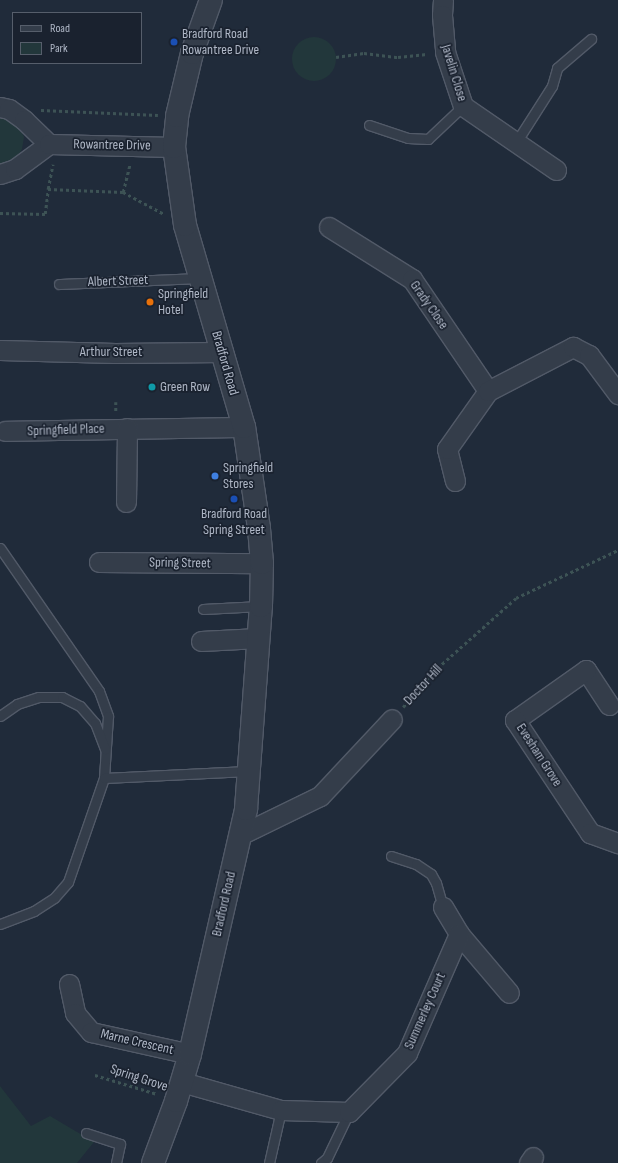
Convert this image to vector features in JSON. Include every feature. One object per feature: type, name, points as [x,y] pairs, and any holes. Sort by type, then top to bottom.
[{"type":"street","name":"Bradford Road","points":[[153,1163],[179,1092],[190,1054],[240,835],[251,771],[261,606],[262,563],[255,499],[244,427],[185,225],[174,147],[177,116],[192,52],[211,0]]},
{"type":"street","name":"Javelin Close","points":[[443,0],[442,15],[445,52],[463,106],[515,144],[556,170]]},
{"type":"street","points":[[0,107],[9,109],[49,144],[15,169],[0,174]]},
{"type":"street","name":"Rowantree Drive","points":[[49,144],[174,147]]},
{"type":"street","name":"Grady Close","points":[[329,227],[412,279],[488,391]]},
{"type":"street","points":[[455,481],[447,449],[488,391],[572,347],[589,355],[618,394]]},
{"type":"street","name":"Arthur Street","points":[[0,350],[115,353],[223,352]]},
{"type":"street","name":"Springfield Place","points":[[2,434],[126,428],[244,427]]},
{"type":"street","points":[[126,428],[126,502]]},
{"type":"street","name":"Spring Street","points":[[99,562],[262,563]]},
{"type":"street","points":[[201,640],[259,638]]},
{"type":"street","name":"Evesham Grove","points":[[609,705],[586,670],[515,720],[590,833],[618,843]]},
{"type":"street","points":[[240,835],[320,796],[392,719]]},
{"type":"street","points":[[443,907],[459,934],[509,993]]},
{"type":"street","name":"Summerley Court","points":[[349,1112],[407,1053],[459,934]]},
{"type":"street","name":"Marne Crescent","points":[[69,984],[75,1013],[91,1032],[190,1054]]},
{"type":"street","points":[[179,1092],[281,1110],[349,1112]]},
{"type":"lane","points":[[515,144],[552,86],[557,68],[591,39]]},
{"type":"lane","points":[[369,125],[408,138],[428,139],[463,106]]},
{"type":"lane","name":"Albert Street","points":[[59,284],[201,278]]},
{"type":"lane","points":[[0,548],[99,691],[108,716],[104,778],[68,882],[54,898],[34,911],[0,924]]},
{"type":"lane","points":[[203,609],[261,606]]},
{"type":"lane","points":[[1,714],[17,704],[39,697],[62,697],[80,706],[94,723],[106,752]]},
{"type":"lane","points":[[104,778],[251,771]]},
{"type":"lane","points":[[391,856],[416,864],[431,874],[436,883],[443,907]]},
{"type":"lane","points":[[268,1163],[281,1110]]},
{"type":"lane","points":[[321,1163],[327,1158],[349,1112]]},
{"type":"lane","points":[[86,1133],[120,1144],[116,1163]]},
{"type":"path","points":[[336,57],[364,53],[398,57],[445,52]]},
{"type":"path","points":[[31,127],[39,110],[177,116]]},
{"type":"path","points":[[123,192],[134,145]]},
{"type":"path","points":[[0,213],[45,214],[48,189],[123,192],[185,225]]},
{"type":"path","name":"Doctor Hill","points":[[392,719],[433,672],[516,598],[618,550]]},
{"type":"path","name":"Spring Grove","points":[[96,1075],[179,1092]]},
{"type":"green space","points":[[314,37],[326,41],[332,47],[336,59],[332,71],[326,77],[314,81],[302,77],[296,71],[292,59],[296,47],[302,41]]},
{"type":"green space","points":[[0,113],[20,128],[24,137],[22,149],[17,158],[0,166]]},
{"type":"green space","points":[[0,1086],[31,1126],[50,1116],[94,1142],[77,1163],[0,1163]]},
{"type":"place","name":"Bradford Road Rowantree Drive","points":[[174,42]]},
{"type":"place","name":"Springfield Hotel","points":[[150,302]]},
{"type":"place","name":"Green Row","points":[[152,387]]},
{"type":"place","name":"Springfield Stores","points":[[215,476]]},
{"type":"place","name":"Bradford Road Spring Street","points":[[234,499]]}]
